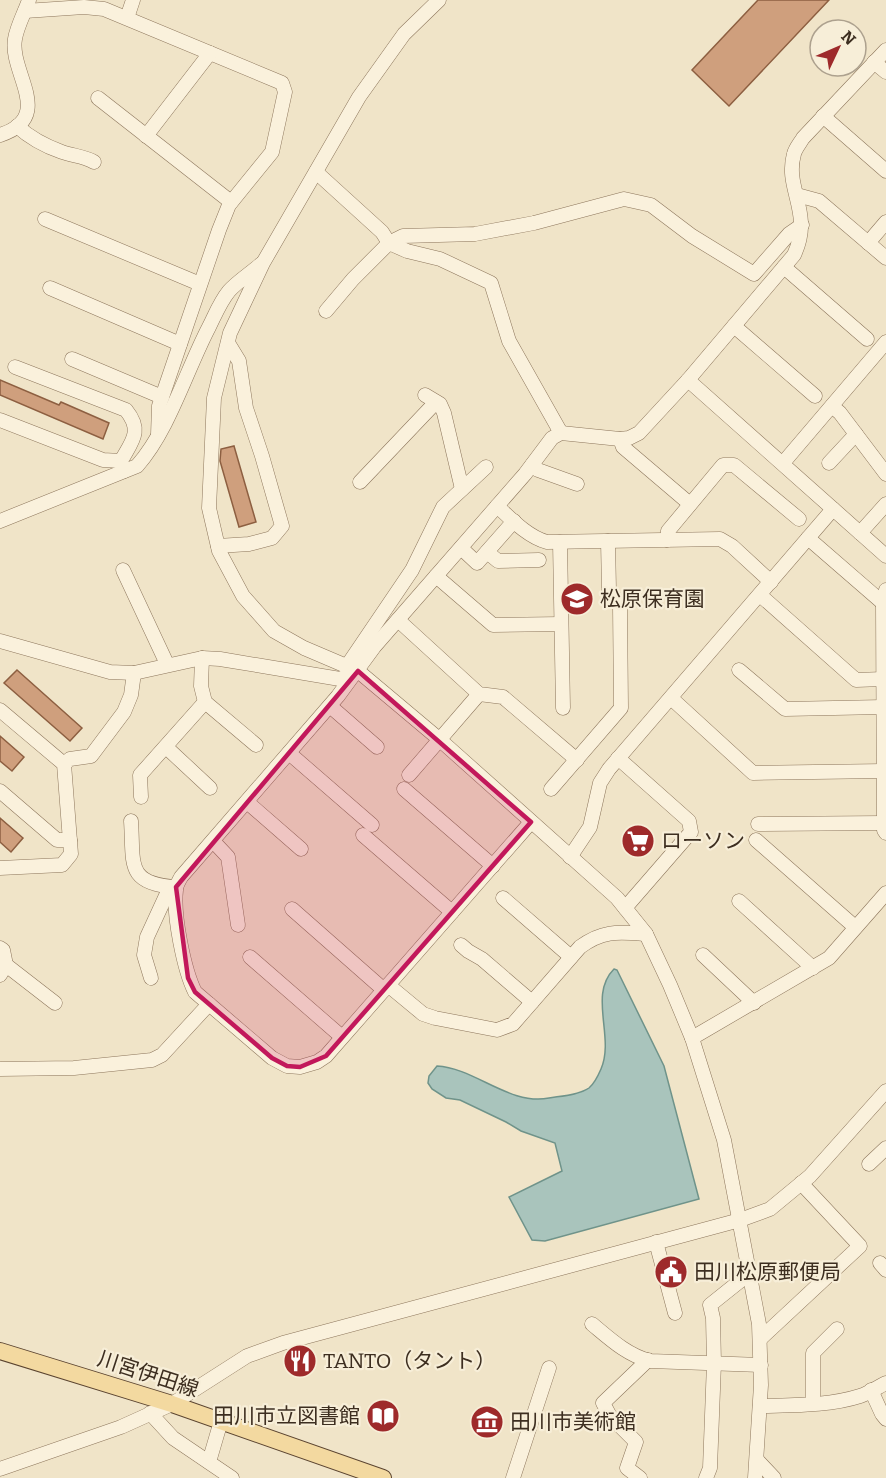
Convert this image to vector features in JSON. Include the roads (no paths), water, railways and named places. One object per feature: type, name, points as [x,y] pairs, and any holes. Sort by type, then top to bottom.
[{"type":"main road","name":"川宮伊田線","points":[[0,1351],[172,1404],[383,1478]]},
{"type":"street","points":[[127,18],[133,0]]},
{"type":"street","points":[[439,0],[404,34],[366,88],[264,263],[230,333],[214,398],[209,508],[218,546],[243,596],[274,631],[304,648],[352,668],[439,739],[617,898],[646,934],[692,1038],[724,1140],[759,1324],[760,1406],[755,1478]]},
{"type":"street","points":[[0,135],[12,131],[21,122],[27,108],[28,94],[15,52],[15,39],[27,6],[104,9],[282,83],[285,92],[272,152],[231,202],[219,230],[159,406],[158,435]]},
{"type":"street","points":[[0,641],[110,672],[134,673],[202,658],[340,679],[374,647],[398,620],[532,465],[552,438],[561,433],[629,438],[639,433],[688,380],[794,255],[800,243],[802,225],[791,171],[794,153],[802,138],[886,50]]},
{"type":"street","points":[[146,136],[210,53]]},
{"type":"street","points":[[874,62],[886,72]]},
{"type":"street","points":[[98,98],[231,202]]},
{"type":"street","points":[[823,116],[886,171]]},
{"type":"street","points":[[17,126],[28,136],[45,145],[94,162]]},
{"type":"street","points":[[316,172],[382,232],[389,243],[407,251],[440,259],[491,283],[509,341],[561,433]]},
{"type":"street","points":[[797,195],[819,201],[886,258]]},
{"type":"street","points":[[326,311],[353,279],[389,243],[403,236],[475,234],[534,223],[624,199],[651,205],[692,236],[754,274],[789,234],[802,225]]},
{"type":"street","points":[[45,219],[200,284]]},
{"type":"street","points":[[868,243],[886,222]]},
{"type":"street","points":[[0,420],[103,460],[123,466],[136,466],[148,454],[173,407],[192,360],[222,301],[238,283],[264,263]]},
{"type":"street","points":[[784,267],[867,339]]},
{"type":"street","points":[[50,288],[180,344]]},
{"type":"street","points":[[734,326],[815,396]]},
{"type":"street","points":[[783,464],[832,406],[881,356],[886,342]]},
{"type":"street","points":[[218,546],[249,544],[272,538],[282,526],[246,408],[239,361],[228,343]]},
{"type":"street","points":[[72,359],[162,397]]},
{"type":"street","points":[[0,521],[123,466],[136,431],[135,420],[126,410],[15,367]]},
{"type":"street","points":[[688,380],[886,556]]},
{"type":"street","points":[[360,482],[431,398],[440,404],[444,413],[462,489]]},
{"type":"street","points":[[832,406],[840,413],[886,474]]},
{"type":"street","points":[[829,463],[856,434]]},
{"type":"street","points":[[620,439],[623,447],[690,504]]},
{"type":"street","points":[[532,465],[538,470],[577,484]]},
{"type":"street","points":[[667,540],[668,531],[723,465],[734,465],[799,519]]},
{"type":"street","points":[[151,978],[144,955],[147,937],[173,887],[330,706],[412,570],[443,507],[486,467]]},
{"type":"street","points":[[860,533],[886,504]]},
{"type":"street","points":[[497,506],[538,540],[547,542],[720,539],[732,546],[771,582]]},
{"type":"street","points":[[570,857],[590,827],[600,783],[618,758],[833,509]]},
{"type":"street","points":[[461,548],[477,563],[514,521]]},
{"type":"street","points":[[758,824],[885,828],[884,597],[808,538]]},
{"type":"street","points":[[551,789],[621,708],[620,605],[609,590],[608,541]]},
{"type":"street","points":[[560,542],[563,708]]},
{"type":"street","points":[[487,552],[498,561],[539,560]]},
{"type":"street","points":[[123,570],[167,664]]},
{"type":"street","points":[[436,576],[493,625],[561,624]]},
{"type":"street","points":[[760,595],[856,680],[883,679]]},
{"type":"street","points":[[398,620],[479,694],[503,697],[577,760]]},
{"type":"street","points":[[202,658],[201,686],[205,702],[256,745]]},
{"type":"street","points":[[739,670],[785,709],[883,707]]},
{"type":"street","points":[[64,765],[70,759],[91,756],[124,712],[131,695],[134,673]]},
{"type":"street","points":[[409,775],[479,694]]},
{"type":"street","points":[[671,698],[753,773],[884,771]]},
{"type":"street","points":[[141,797],[141,775],[205,702]]},
{"type":"street","points":[[330,706],[377,747]]},
{"type":"street","points":[[0,710],[64,765],[71,854],[62,865],[0,868]]},
{"type":"street","points":[[166,747],[210,788]]},
{"type":"street","points":[[289,753],[452,912]]},
{"type":"street","points":[[618,758],[689,821],[691,832],[625,908]]},
{"type":"street","points":[[404,789],[493,866]]},
{"type":"street","points":[[0,791],[57,840],[70,840]]},
{"type":"street","points":[[247,802],[301,849]]},
{"type":"street","points":[[131,821],[134,867],[144,882],[173,887]]},
{"type":"street","points":[[173,887],[188,978],[195,992],[272,1058],[287,1066],[300,1067],[317,1062],[326,1056],[531,822]]},
{"type":"street","points":[[756,840],[855,927]]},
{"type":"street","points":[[213,841],[228,857],[238,925]]},
{"type":"street","points":[[692,1038],[829,958],[886,893]]},
{"type":"street","points":[[503,898],[572,957]]},
{"type":"street","points":[[739,901],[813,968]]},
{"type":"street","points":[[292,909],[386,987],[423,1014],[497,1030],[513,1024],[572,957],[593,937],[621,932],[646,934]]},
{"type":"street","points":[[460,945],[482,959],[532,1002]]},
{"type":"street","points":[[0,948],[3,950],[3,970],[55,1003]]},
{"type":"street","points":[[703,955],[754,1003]]},
{"type":"street","points":[[250,957],[342,1037]]},
{"type":"street","points":[[0,1070],[74,1068],[152,1060],[162,1055],[209,1004]]},
{"type":"street","points":[[0,1469],[121,1427],[172,1404],[247,1356],[283,1343],[740,1220],[770,1209],[810,1176],[886,1091]]},
{"type":"street","points":[[869,1164],[886,1148]]},
{"type":"street","points":[[760,1339],[860,1246],[801,1184]]},
{"type":"street","points":[[656,1242],[675,1313]]},
{"type":"street","points":[[706,1478],[710,1468],[714,1363],[713,1318],[710,1305],[750,1273]]},
{"type":"street","points":[[592,1324],[625,1351],[648,1360],[761,1365]]},
{"type":"street","points":[[813,1403],[813,1353],[837,1329]]},
{"type":"street","points":[[640,1478],[627,1468],[636,1442],[610,1416],[603,1403],[648,1360]]},
{"type":"street","points":[[513,1478],[549,1368]]},
{"type":"street","points":[[760,1406],[813,1403],[861,1396],[886,1383]]},
{"type":"street","points":[[872,1390],[886,1419]]},
{"type":"street","points":[[150,1413],[173,1438],[232,1478]]},
{"type":"street","points":[[209,1462],[221,1421]]},
{"type":"street","points":[[757,1460],[774,1478]]},
{"type":"water","points":[[614,969],[617,970],[664,1066],[699,1199],[545,1241],[532,1240],[509,1197],[562,1171],[555,1143],[521,1131],[460,1100],[446,1098],[432,1089],[428,1083],[429,1076],[437,1066],[451,1068],[506,1092],[535,1099],[570,1095],[589,1088],[597,1077],[605,1057],[603,991]]},
{"type":"place","name":"松原保育園","points":[[577,599]]},
{"type":"place","name":"ローソン","points":[[638,841]]},
{"type":"place","name":"田川松原郵便局","points":[[671,1272]]},
{"type":"place","name":"TANTO（タント）","points":[[300,1361]]},
{"type":"place","name":"田川市立図書館","points":[[383,1416]]},
{"type":"place","name":"田川市美術館","points":[[487,1422]]}]
